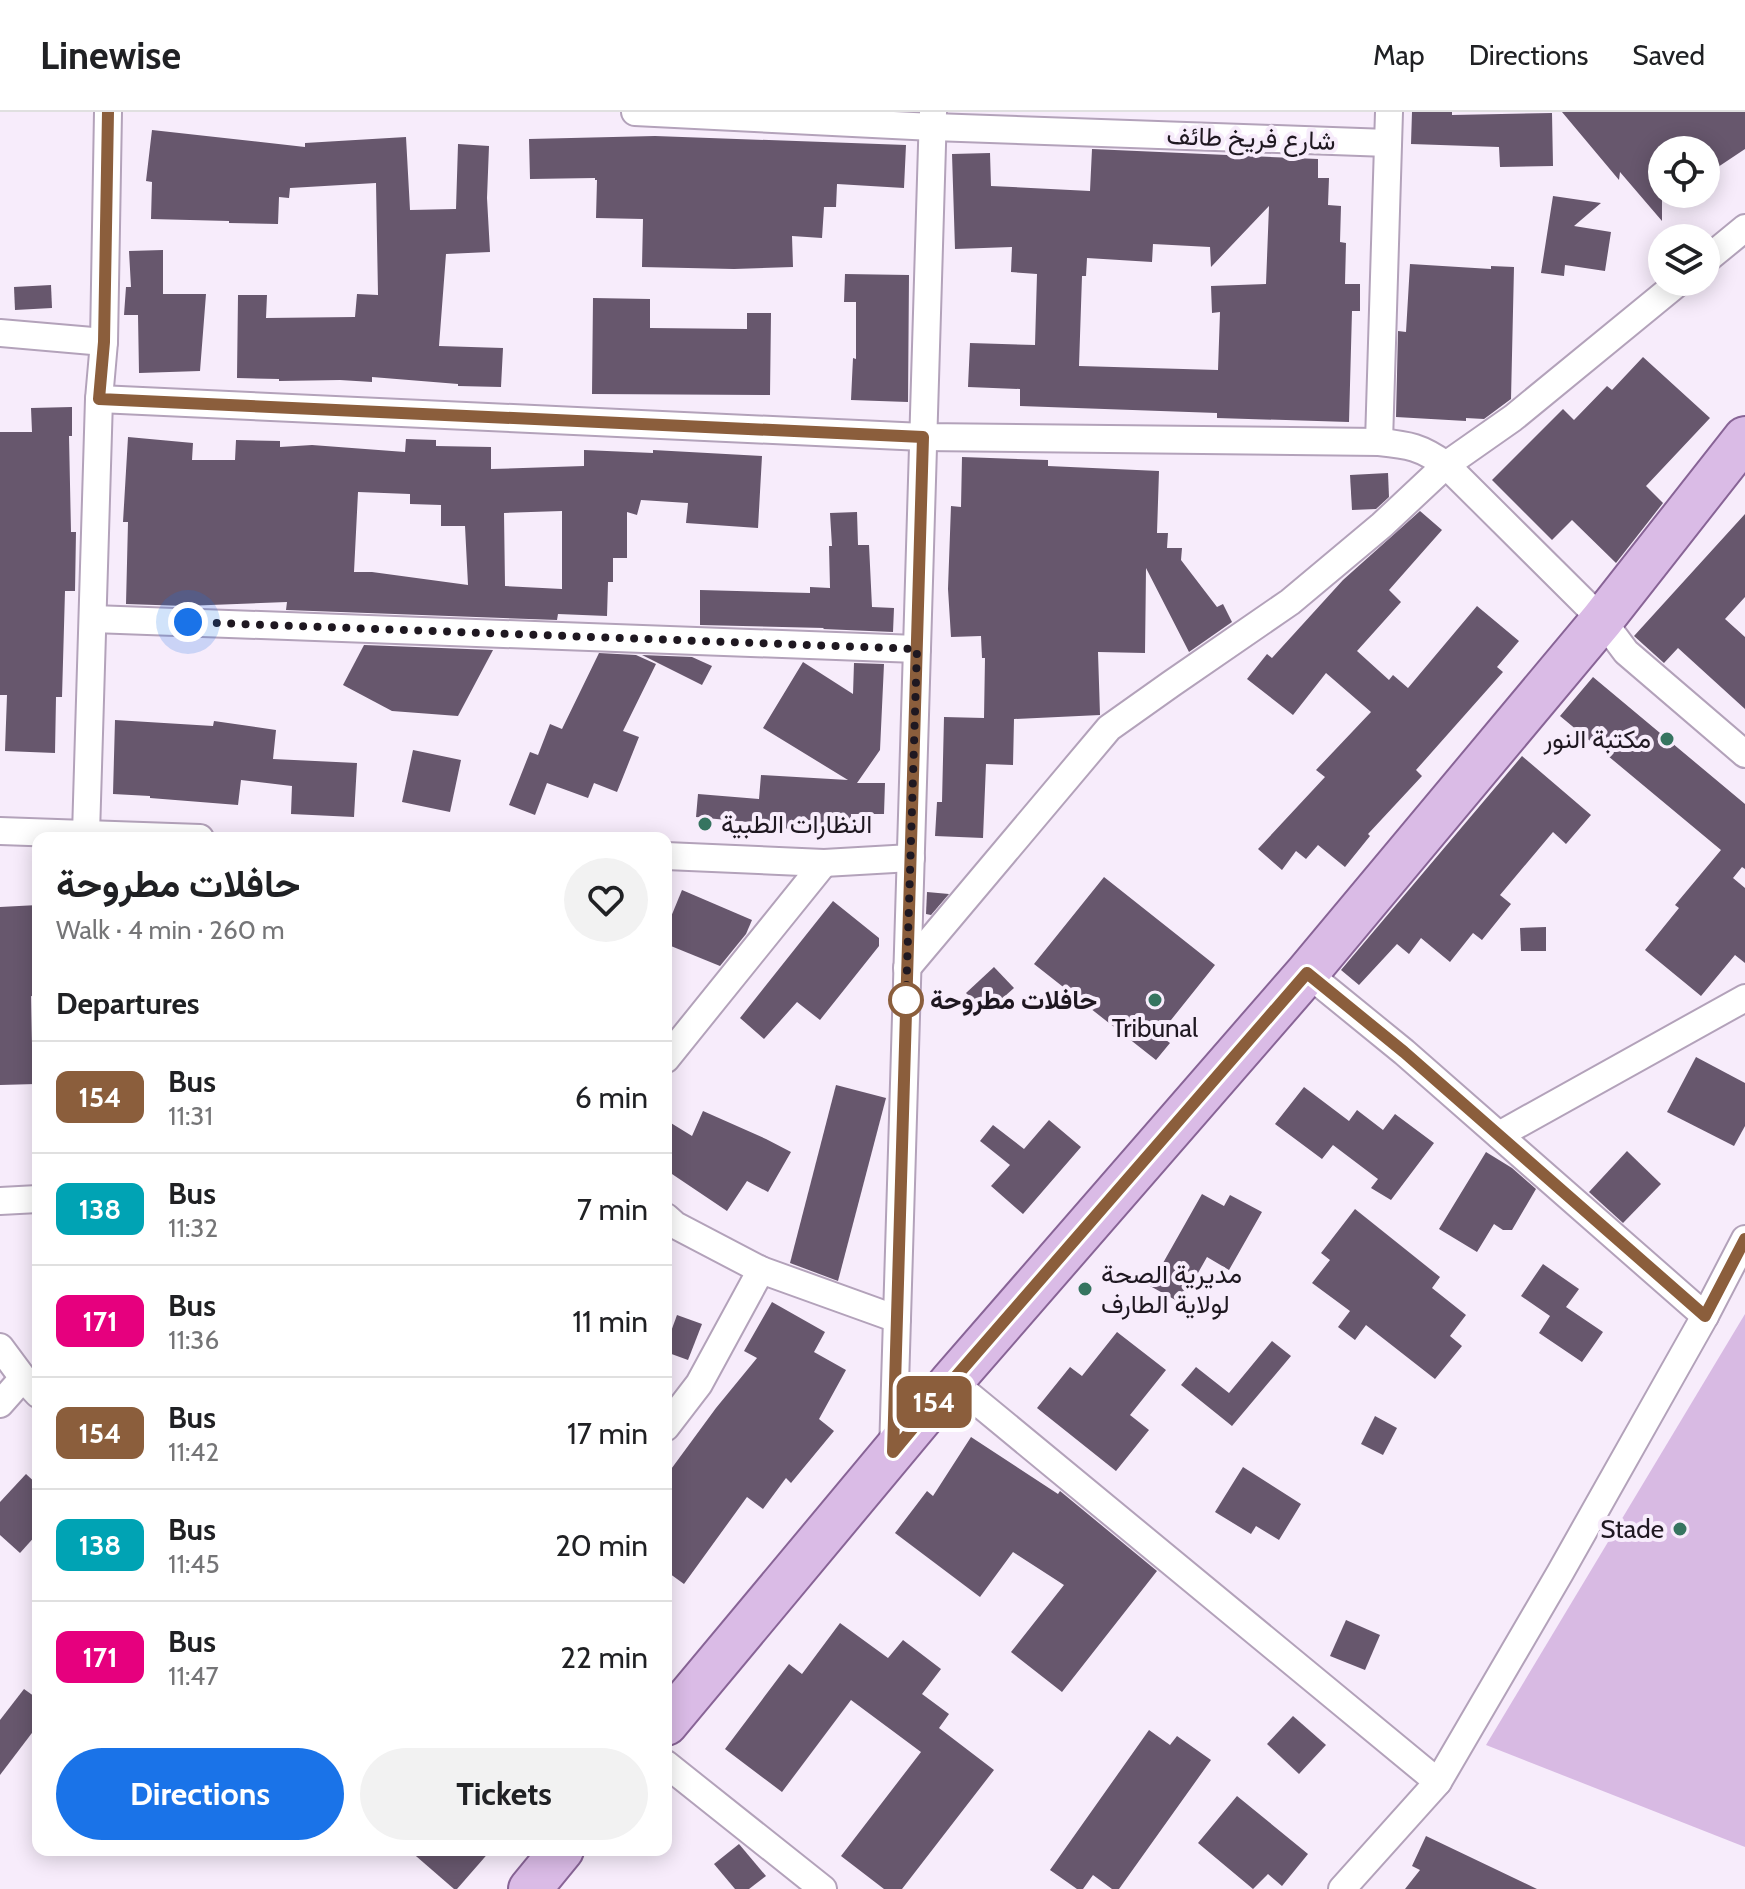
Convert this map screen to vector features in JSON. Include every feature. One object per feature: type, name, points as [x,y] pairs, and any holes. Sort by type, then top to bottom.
[{"type":"main road","points":[[672,1717],[952,1381],[1307,973],[1602,620],[1745,438]]},
{"type":"main road","points":[[530,1889],[557,1856]]},
{"type":"street","points":[[86,832],[99,399],[104,342],[108,112]]},
{"type":"street","name":"شارع فريخ طائف","points":[[635,112],[933,119],[1388,143]]},
{"type":"street","points":[[1379,442],[1389,112]]},
{"type":"street","points":[[893,1452],[933,119]]},
{"type":"street","points":[[1720,249],[1745,228]]},
{"type":"street","points":[[907,968],[1109,728],[1290,602],[1382,525],[1446,465],[1513,418],[1662,296]]},
{"type":"street","points":[[0,333],[104,342]]},
{"type":"street","points":[[99,399],[923,437],[1379,442],[1409,445],[1446,465],[1602,620],[1626,652],[1745,754]]},
{"type":"street","points":[[93,619],[917,649]]},
{"type":"street","points":[[0,831],[32,833]]},
{"type":"street","points":[[672,856],[824,863],[911,858]]},
{"type":"street","points":[[672,1052],[824,863]]},
{"type":"street","points":[[1307,973],[1404,1052],[1705,1316]]},
{"type":"street","points":[[1499,1135],[1745,998]]},
{"type":"street","points":[[0,1201],[32,1199]]},
{"type":"street","points":[[672,1222],[761,1270],[897,1319]]},
{"type":"street","points":[[1342,1889],[1438,1782],[1560,1573],[1745,1239]]},
{"type":"street","points":[[672,1419],[699,1384],[761,1270]]},
{"type":"street","points":[[0,1347],[31,1386],[0,1404]]},
{"type":"street","points":[[952,1381],[1438,1782]]},
{"type":"street","points":[[672,1769],[823,1889]]},
{"type":"shaded area","name":"Stade","points":[[1745,1314],[1745,1847],[1486,1745]]},
{"type":"building","points":[[1412,112],[1452,112],[1452,115],[1552,113],[1553,166],[1500,167],[1499,147],[1411,144]]},
{"type":"building","points":[[1562,112],[1745,112],[1745,149],[1720,166],[1720,136],[1648,136],[1648,205],[1620,172],[1619,180]]},
{"type":"building","points":[[152,130],[305,147],[305,143],[406,137],[410,210],[456,209],[458,144],[489,146],[487,198],[490,252],[446,254],[439,346],[503,348],[501,387],[372,377],[372,382],[237,378],[238,295],[267,295],[266,318],[355,317],[357,294],[378,295],[376,183],[290,188],[289,198],[279,197],[278,224],[151,219],[152,182],[146,181]]},
{"type":"building","points":[[655,136],[906,145],[904,188],[837,184],[836,207],[824,207],[822,238],[792,236],[793,267],[642,267],[643,219],[596,218],[595,178],[530,179],[529,139]]},
{"type":"building","points":[[1092,149],[1318,159],[1318,178],[1329,178],[1328,205],[1341,206],[1340,242],[1346,243],[1345,284],[1360,284],[1360,311],[1352,311],[1349,422],[1217,418],[1217,413],[1020,406],[1020,389],[968,387],[970,343],[1035,345],[1037,274],[1011,272],[1012,247],[955,249],[952,154],[990,153],[991,186],[1090,191]],"holes":[[[1269,206],[1266,284],[1211,286],[1212,313],[1220,312],[1218,370],[1079,366],[1082,276],[1086,276],[1087,258],[1152,262],[1153,244],[1210,247],[1211,267]]]},
{"type":"building","points":[[1553,196],[1601,203],[1574,226],[1611,232],[1605,271],[1565,265],[1564,276],[1541,273]]},
{"type":"building","points":[[1651,208],[1662,208],[1662,221]]},
{"type":"building","points":[[163,250],[163,294],[206,294],[200,371],[139,373],[138,315],[124,315],[126,287],[131,287],[129,251]]},
{"type":"building","points":[[1410,264],[1491,269],[1491,266],[1514,267],[1511,399],[1484,419],[1466,418],[1466,421],[1396,417],[1398,331],[1406,332]]},
{"type":"building","points":[[845,274],[909,275],[908,402],[851,400],[853,358],[856,359],[856,302],[844,302]]},
{"type":"building","points":[[51,285],[52,308],[15,310],[14,287]]},
{"type":"building","points":[[593,298],[650,299],[650,328],[747,329],[747,313],[771,313],[770,395],[592,394]]},
{"type":"building","points":[[1643,357],[1710,418],[1646,486],[1663,503],[1616,563],[1572,520],[1552,540],[1492,480],[1563,409],[1574,420],[1607,386],[1612,390]]},
{"type":"building","points":[[72,407],[72,436],[69,436],[71,532],[76,532],[75,591],[65,591],[62,697],[56,697],[55,753],[5,751],[7,695],[0,695],[0,432],[32,432],[31,408]]},
{"type":"building","points":[[128,437],[193,443],[192,460],[235,460],[236,440],[280,441],[280,447],[312,445],[405,452],[406,439],[436,440],[436,446],[491,447],[491,469],[584,466],[584,450],[762,456],[758,528],[686,523],[688,503],[641,500],[637,515],[627,512],[627,558],[613,558],[613,582],[608,582],[607,616],[558,614],[557,620],[286,610],[287,602],[185,606],[126,604],[128,522],[123,522]],"holes":[[[358,492],[410,494],[410,504],[441,505],[441,526],[465,526],[468,585],[354,572]],[[562,511],[562,589],[505,586],[504,513]]]},
{"type":"building","points":[[962,457],[1048,460],[1048,466],[1159,471],[1157,533],[1168,533],[1167,548],[1182,548],[1181,560],[1217,607],[1223,604],[1232,622],[1189,652],[1146,568],[1145,653],[1098,652],[1100,715],[1014,719],[1013,765],[986,764],[983,838],[935,836],[937,802],[942,802],[944,717],[984,718],[985,658],[982,658],[981,636],[951,637],[948,589],[951,506],[961,507]]},
{"type":"building","points":[[1388,473],[1389,497],[1376,509],[1352,510],[1350,475]]},
{"type":"building","points":[[1420,511],[1442,530],[1389,590],[1401,602],[1357,651],[1389,680],[1393,675],[1408,688],[1477,606],[1519,641],[1497,667],[1503,672],[1416,770],[1422,776],[1368,834],[1370,836],[1345,867],[1318,845],[1306,859],[1296,851],[1282,870],[1258,849],[1325,777],[1316,770],[1371,712],[1326,673],[1293,715],[1247,679],[1267,654],[1272,658],[1343,580]]},
{"type":"building","points":[[857,512],[858,545],[869,545],[872,607],[894,608],[893,632],[700,625],[700,590],[810,593],[810,587],[830,588],[830,513]]},
{"type":"building","points":[[1745,514],[1745,597],[1725,619],[1745,637],[1745,709],[1678,648],[1664,663],[1634,636]]},
{"type":"building","points":[[364,645],[493,650],[458,716],[392,711],[343,685]]},
{"type":"building","points":[[599,653],[636,655],[656,664],[623,731],[639,737],[617,792],[594,783],[588,798],[547,783],[535,815],[509,805],[530,752],[538,755],[550,724],[562,729]]},
{"type":"building","points":[[642,655],[692,657],[712,666],[702,685]]},
{"type":"building","points":[[803,662],[853,694],[854,663],[884,664],[880,750],[857,783],[885,783],[884,814],[851,814],[851,832],[758,827],[758,823],[696,817],[698,794],[759,799],[761,775],[848,780],[763,728]]},
{"type":"building","points":[[1593,677],[1745,804],[1745,869],[1742,867],[1733,878],[1745,888],[1745,963],[1735,955],[1701,996],[1645,950],[1679,908],[1675,905],[1721,850],[1560,716]]},
{"type":"building","points":[[115,720],[213,726],[214,721],[276,730],[273,759],[357,763],[354,817],[291,814],[292,786],[241,780],[238,805],[113,794]]},
{"type":"building","points":[[413,750],[461,760],[450,812],[402,802]]},
{"type":"building","points":[[1522,756],[1591,815],[1566,844],[1553,832],[1500,895],[1511,904],[1482,940],[1473,933],[1450,962],[1421,938],[1409,954],[1397,944],[1359,985],[1341,970]]},
{"type":"building","points":[[1104,877],[1215,965],[1159,1035],[1170,1043],[1156,1060],[1034,964]]},
{"type":"building","points":[[682,890],[752,920],[746,934],[720,966],[672,946],[672,914]]},
{"type":"building","points":[[927,892],[949,894],[931,915],[926,914]]},
{"type":"building","points":[[833,901],[879,938],[879,946],[820,1020],[797,1002],[764,1039],[740,1018]]},
{"type":"building","points":[[32,905],[32,1084],[0,1085],[0,907]]},
{"type":"building","points":[[1546,927],[1546,951],[1521,951],[1520,928]]},
{"type":"building","points":[[994,967],[1014,988],[986,1013],[966,993]]},
{"type":"building","points":[[1696,1057],[1745,1083],[1745,1126],[1734,1146],[1667,1112]]},
{"type":"building","points":[[836,1085],[886,1098],[838,1281],[790,1263]]},
{"type":"building","points":[[1304,1087],[1349,1121],[1357,1110],[1383,1130],[1395,1114],[1434,1143],[1391,1200],[1371,1188],[1378,1179],[1333,1145],[1322,1159],[1275,1124]]},
{"type":"building","points":[[703,1111],[791,1152],[768,1192],[747,1181],[727,1211],[672,1174],[672,1124],[692,1136]]},
{"type":"building","points":[[1049,1120],[1081,1147],[1023,1214],[991,1186],[1010,1165],[980,1141],[993,1125],[1024,1149]]},
{"type":"building","points":[[1627,1151],[1661,1184],[1623,1223],[1589,1192]]},
{"type":"building","points":[[1486,1152],[1512,1168],[1536,1189],[1512,1230],[1503,1230],[1494,1224],[1477,1252],[1439,1229]]},
{"type":"building","points":[[1202,1194],[1224,1206],[1230,1195],[1262,1212],[1229,1270],[1207,1257],[1181,1303],[1150,1286]]},
{"type":"building","points":[[1355,1209],[1440,1277],[1432,1288],[1466,1315],[1450,1336],[1462,1346],[1435,1379],[1366,1325],[1355,1340],[1338,1327],[1350,1311],[1312,1283],[1330,1260],[1321,1253]]},
{"type":"building","points":[[1543,1264],[1579,1289],[1566,1307],[1603,1332],[1582,1362],[1539,1333],[1550,1316],[1521,1296]]},
{"type":"building","points":[[772,1302],[825,1332],[814,1352],[846,1370],[819,1419],[834,1431],[791,1483],[786,1478],[763,1509],[747,1497],[684,1584],[672,1575],[672,1468],[757,1358],[744,1351]]},
{"type":"building","points":[[677,1315],[702,1324],[688,1360],[672,1354],[672,1329]]},
{"type":"building","points":[[1117,1332],[1166,1370],[1130,1415],[1149,1430],[1116,1471],[1037,1408],[1070,1367],[1082,1376]]},
{"type":"building","points":[[1272,1341],[1291,1356],[1232,1426],[1181,1385],[1196,1367],[1229,1393]]},
{"type":"building","points":[[1375,1416],[1397,1428],[1383,1455],[1361,1444]]},
{"type":"building","points":[[971,1437],[1058,1494],[1060,1491],[1157,1571],[1062,1692],[1011,1652],[1064,1585],[1013,1552],[980,1597],[895,1533],[927,1491],[933,1496]]},
{"type":"building","points":[[1243,1467],[1301,1504],[1279,1540],[1256,1526],[1251,1534],[1215,1512]]},
{"type":"building","points":[[26,1474],[32,1480],[32,1540],[20,1553],[0,1535],[0,1502]]},
{"type":"building","points":[[1346,1620],[1380,1635],[1365,1670],[1330,1656]]},
{"type":"building","points":[[840,1623],[888,1658],[903,1640],[941,1669],[922,1694],[949,1714],[939,1728],[994,1770],[902,1889],[884,1889],[841,1856],[921,1752],[851,1700],[782,1792],[725,1749],[789,1664],[802,1674]]},
{"type":"building","points":[[24,1689],[32,1695],[32,1733],[0,1775],[0,1720]]},
{"type":"building","points":[[1293,1716],[1326,1745],[1299,1774],[1267,1744]]},
{"type":"building","points":[[1149,1730],[1170,1745],[1177,1736],[1211,1760],[1119,1889],[1112,1889],[1093,1875],[1083,1889],[1077,1889],[1050,1870]]},
{"type":"building","points":[[1237,1796],[1308,1854],[1282,1886],[1268,1874],[1253,1889],[1198,1843]]},
{"type":"building","points":[[1426,1836],[1537,1889],[1405,1889],[1420,1870],[1412,1866]]},
{"type":"building","points":[[739,1844],[766,1876],[749,1889],[735,1889],[714,1864]]},
{"type":"building","points":[[416,1856],[486,1856],[454,1889]]},
{"type":"bus line","name":"154","points":[[108,112],[104,342],[99,399],[923,437],[893,1452],[1307,973],[1404,1052],[1705,1316],[1745,1239]]},
{"type":"place","name":"مكتبة النور","points":[[1667,739]]},
{"type":"place","name":"النظارات الطبية","points":[[705,824]]},
{"type":"place","name":"حافلات مطروحة","points":[[906,1000]]},
{"type":"place","name":"Tribunal","points":[[1155,1000]]},
{"type":"place","name":"مديرية الصحة لولاية الطارف","points":[[1085,1289]]},
{"type":"place","name":"Stade","points":[[1680,1529]]},
{"type":"route","points":[[188,622],[917,649],[906,1000]]}]
